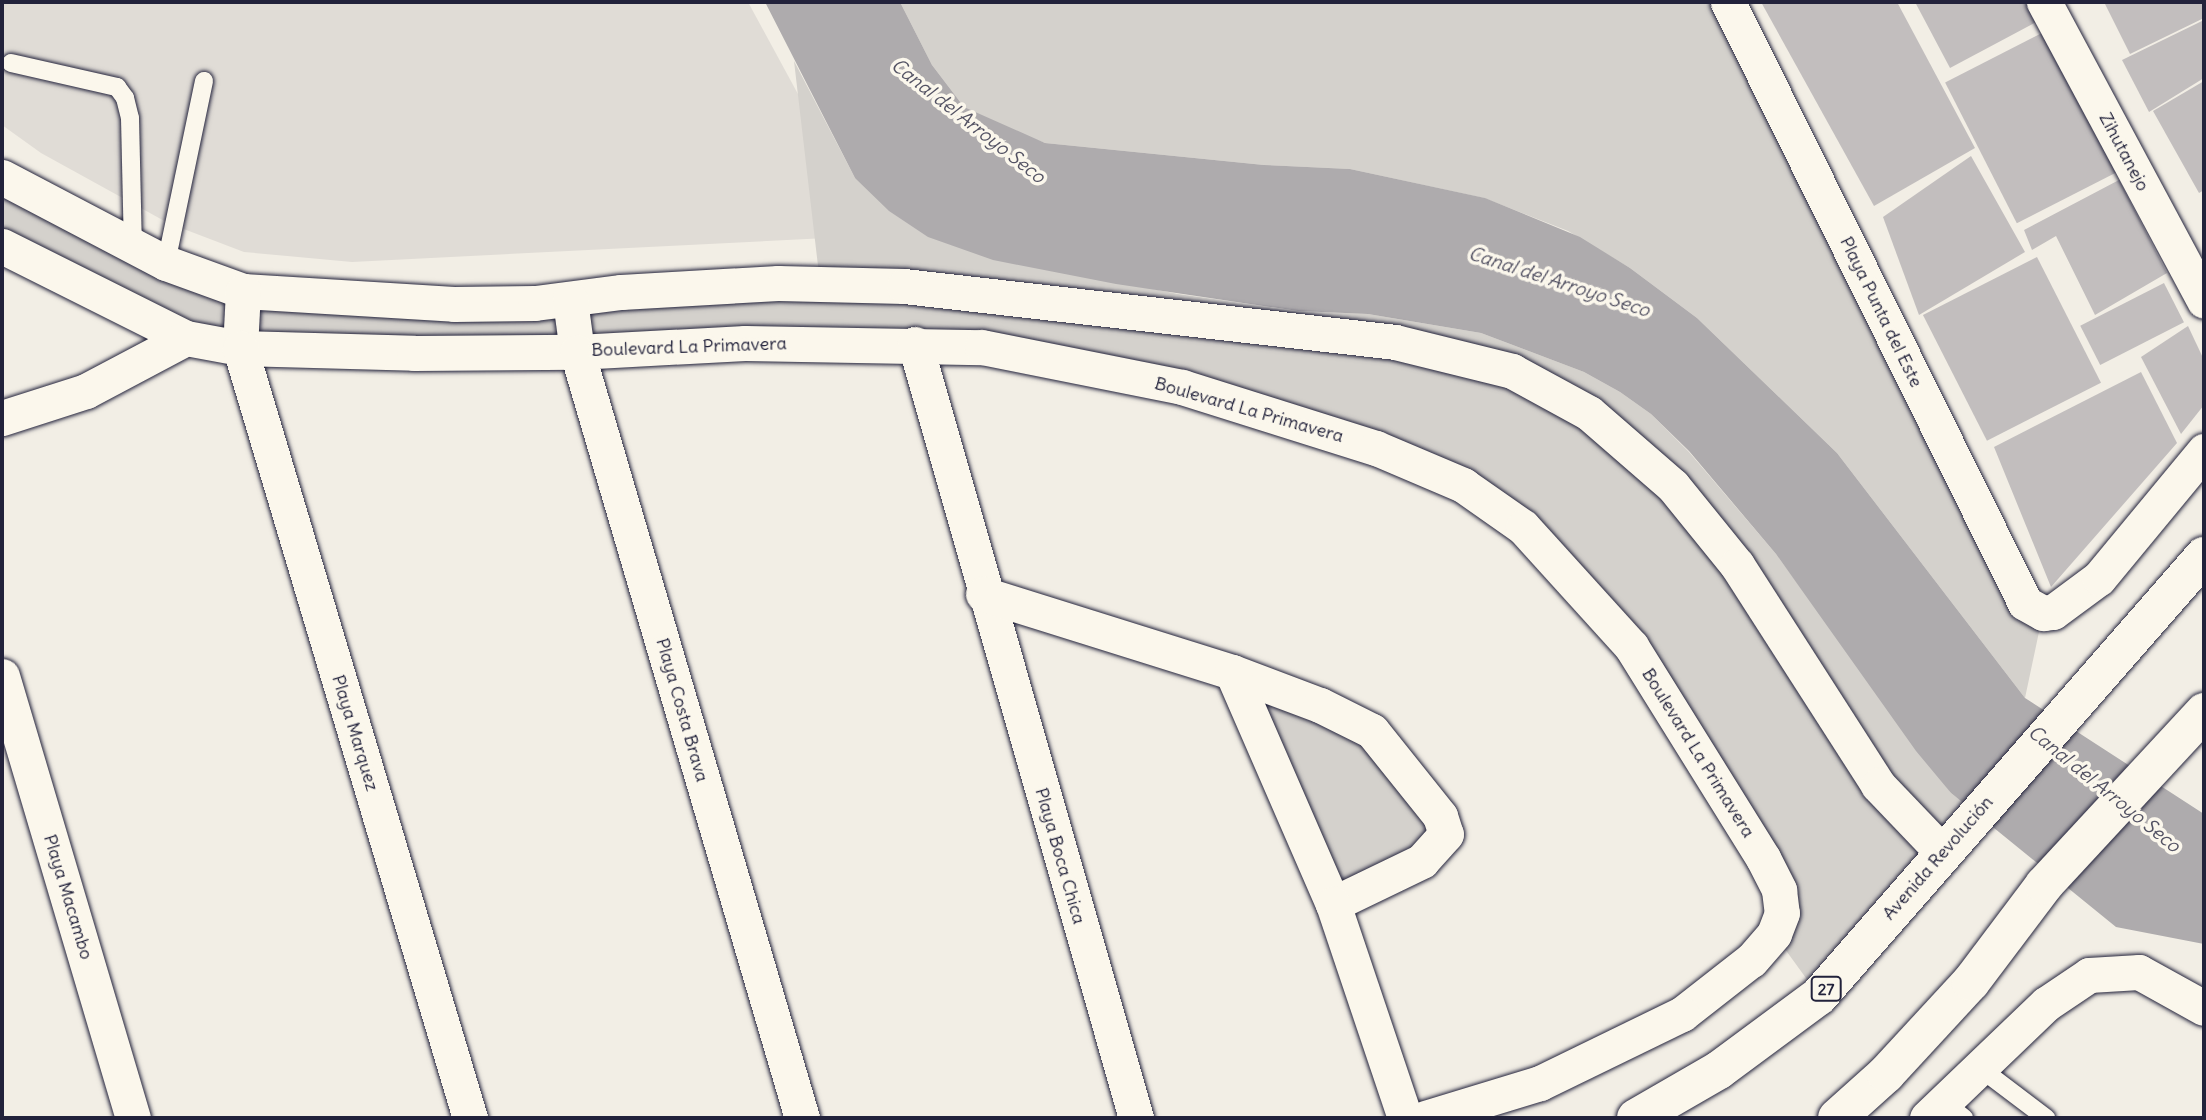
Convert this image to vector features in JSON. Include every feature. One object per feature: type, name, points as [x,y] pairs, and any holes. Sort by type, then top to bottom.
[{"type":"main road","name":"Avenida Revolución","points":[[1636,1118],[1720,1070],[1819,996],[2112,657],[2204,556]]},
{"type":"main road","points":[[1837,1118],[1886,1074],[1971,982],[2044,885],[2196,720]]},
{"type":"street","name":"Playa Punta del Este","points":[[1728,2],[2025,603],[2043,613],[2063,606],[2099,578],[2204,451]]},
{"type":"street","name":"Zihutanejo","points":[[2044,2],[2204,301]]},
{"type":"street","points":[[2,177],[166,263],[243,291],[454,304],[570,300],[621,292],[778,283],[904,286],[1395,342],[1512,371],[1589,413],[1673,486],[1737,565],[1878,785],[1942,852]]},
{"type":"street","name":"Boulevard La Primavera","points":[[2,246],[186,338],[240,348],[577,352],[745,343],[982,347],[1182,387],[1376,448],[1463,485],[1523,527],[1578,582],[1631,646],[1676,713],[1779,890],[1782,914],[1774,934],[1715,990],[1648,1034],[1541,1083],[1425,1118]]},
{"type":"street","name":"Playa Marquez","points":[[243,291],[240,348],[470,1118]]},
{"type":"street","name":"Playa Costa Brava","points":[[570,300],[577,352],[802,1118]]},
{"type":"street","points":[[2,418],[86,391],[186,338]]},
{"type":"street","name":"Playa Boca Chica","points":[[915,344],[984,594],[1136,1118]]},
{"type":"street","points":[[984,594],[1232,673],[1359,721],[1373,731],[1440,816],[1446,834],[1422,862],[1332,904]]},
{"type":"street","points":[[1232,673],[1332,904],[1405,1118]]},
{"type":"street","name":"Playa Macambo","points":[[2,676],[133,1118]]},
{"type":"street","points":[[1945,1113],[1980,1068],[2046,1004],[2089,975],[2138,972],[2204,1008]]},
{"type":"lane","points":[[11,63],[117,88],[125,98],[130,118],[133,247]]},
{"type":"lane","points":[[166,263],[204,81]]},
{"type":"lane","points":[[1980,1068],[2046,1118]]},
{"type":"shaded area","points":[[2,2],[748,2],[824,142],[827,238],[352,262],[244,252],[168,223],[41,153],[2,125]]},
{"type":"shaded area","points":[[900,2],[1713,2],[2043,613],[2025,698],[1837,453],[1697,318],[1630,268],[1568,231],[1484,198],[1350,169],[1264,165],[1045,143],[999,126],[964,107],[932,65]]},
{"type":"shaded area","points":[[794,61],[855,178],[1064,271],[1178,294],[1298,311],[1368,314],[1481,333],[1584,372],[1620,392],[1651,414],[1689,452],[1776,554],[1951,793],[1977,814],[1819,996],[1774,934],[1782,913],[1676,713],[1463,484],[982,347],[240,348],[2,246],[2,177],[243,291],[820,283]]},
{"type":"shaded area","points":[[1232,672],[1358,721],[1446,834],[1333,904]]},
{"type":"water","name":"Canal del Arroyo Seco","points":[[765,2],[900,2],[932,65],[964,107],[1045,143],[1264,165],[1350,169],[1485,198],[1580,237],[1630,268],[1697,318],[1837,453],[2025,698],[2204,814],[2204,944],[2116,927],[1951,793],[1916,751],[1776,554],[1689,451],[1651,414],[1620,392],[1584,372],[1481,333],[1368,314],[1298,311],[1116,284],[993,260],[928,237],[889,211],[855,178]]},
{"type":"building","points":[[1761,2],[1897,2],[1975,148],[1874,206]]},
{"type":"building","points":[[1915,2],[2028,2],[2038,21],[1950,68]]},
{"type":"building","points":[[2104,2],[2204,2],[2204,18],[2130,54]]},
{"type":"building","points":[[2204,20],[2204,78],[2149,112],[2122,60]]},
{"type":"building","points":[[2044,32],[2116,173],[2017,223],[1945,82]]},
{"type":"building","points":[[2204,81],[2204,190],[2199,193],[2153,111]]},
{"type":"building","points":[[1971,156],[2025,252],[1919,315],[1883,217]]},
{"type":"building","points":[[2119,180],[2167,273],[2095,315],[2056,236],[2032,250],[2024,230]]},
{"type":"building","points":[[2037,257],[2101,383],[1987,441],[1923,315]]},
{"type":"building","points":[[2164,283],[2184,322],[2100,365],[2080,326]]},
{"type":"building","points":[[2188,326],[2204,360],[2204,405],[2181,434],[2141,357]]},
{"type":"building","points":[[2141,372],[2177,443],[2051,587],[1994,447]]}]
